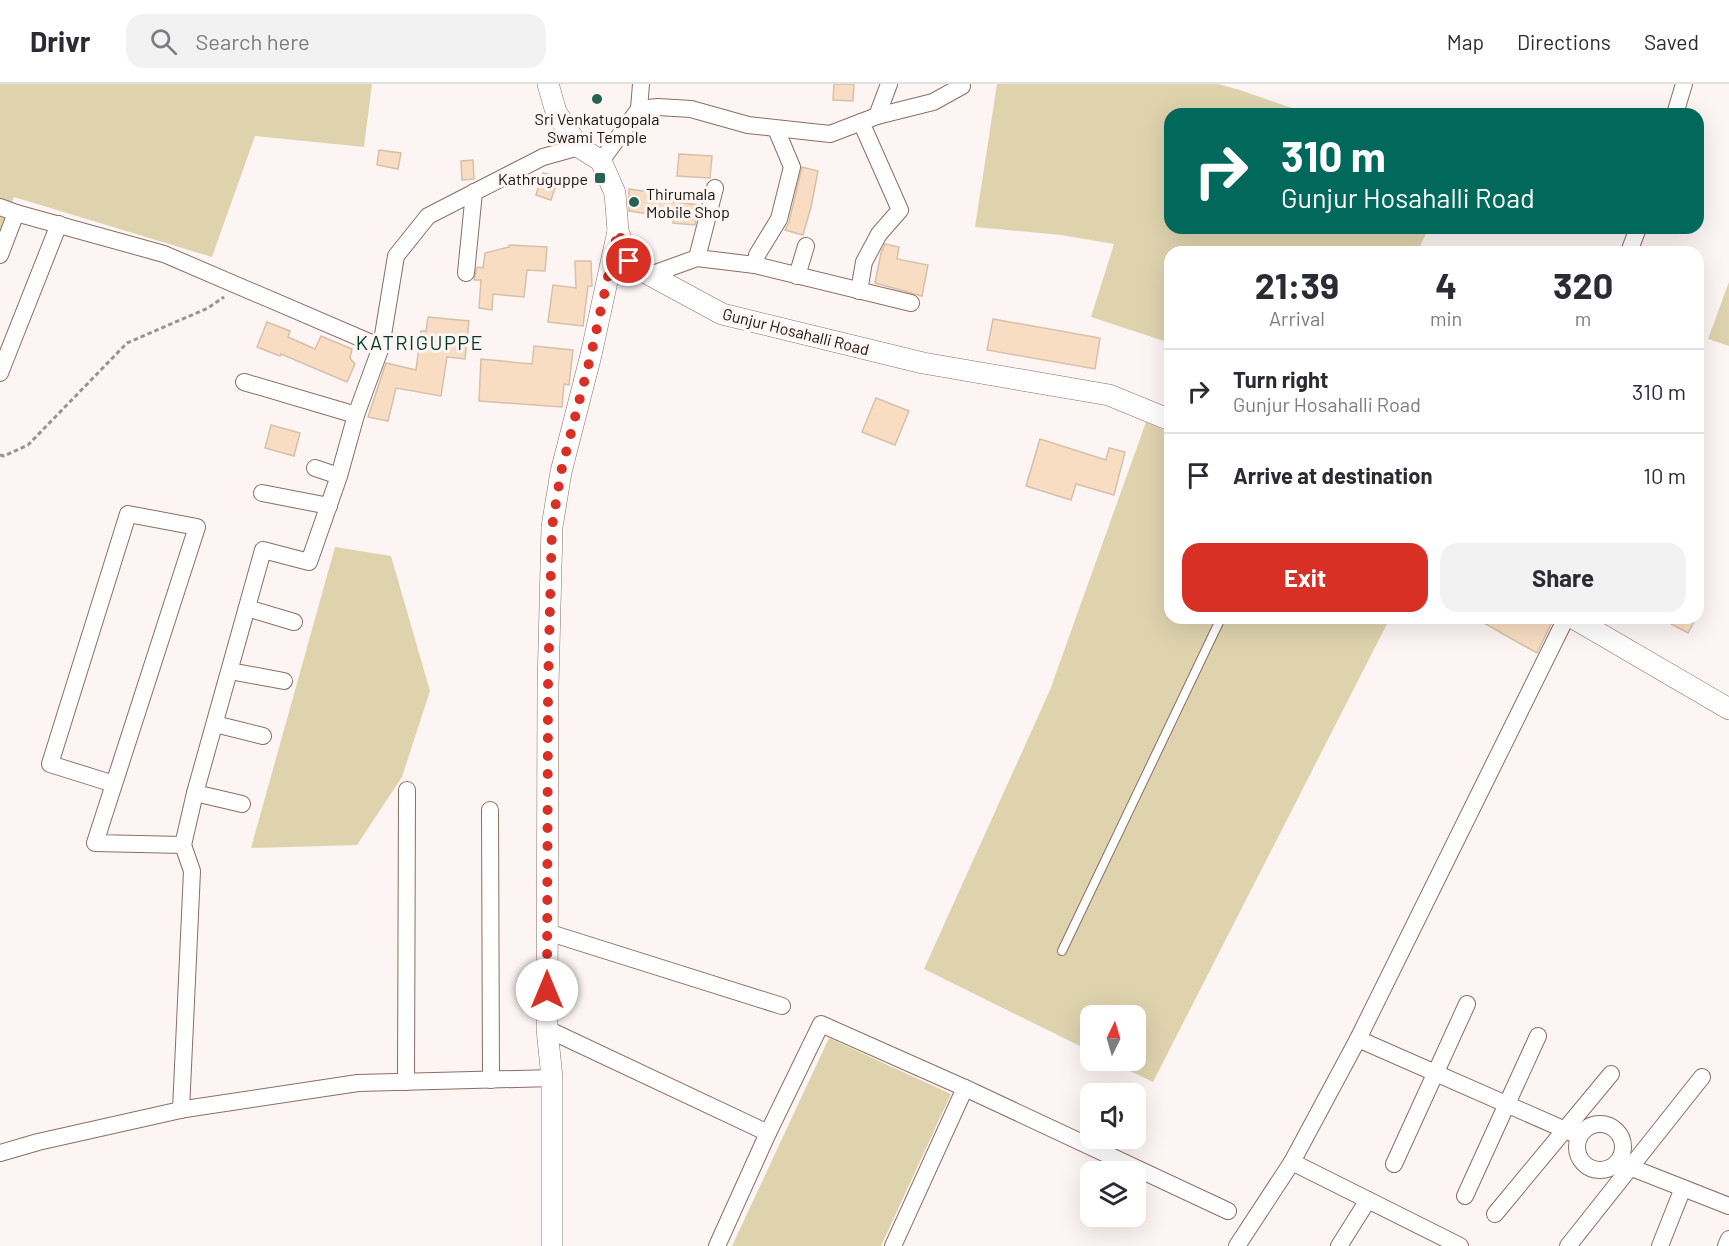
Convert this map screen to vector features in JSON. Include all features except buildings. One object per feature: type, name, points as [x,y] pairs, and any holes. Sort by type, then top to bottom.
[{"type":"street","points":[[548,84],[556,112],[579,147],[601,161],[639,109],[641,84]]},
{"type":"street","points":[[877,116],[889,84]]},
{"type":"street","points":[[639,109],[658,107],[691,109],[748,125],[830,134],[877,116],[933,102],[962,84]]},
{"type":"street","points":[[1677,108],[1684,84]]},
{"type":"street","points":[[859,291],[864,262],[879,234],[900,210],[861,122]]},
{"type":"street","points":[[754,265],[757,255],[779,219],[792,167],[776,129]]},
{"type":"street","points":[[181,1110],[192,871],[183,845],[195,793],[263,550],[309,562],[339,476],[356,415],[381,347],[396,256],[428,216],[543,158],[579,147]]},
{"type":"street","name":"Gunjur Hosahalli Road","points":[[601,161],[615,194],[618,231],[629,261],[722,314],[923,363],[1109,395],[1164,418]]},
{"type":"street","points":[[697,258],[715,188]]},
{"type":"street","points":[[466,273],[474,192]]},
{"type":"street","points":[[0,207],[164,254],[381,347]]},
{"type":"street","points":[[0,255],[16,213]]},
{"type":"street","points":[[0,373],[59,224]]},
{"type":"street","points":[[552,1246],[552,1078],[547,1029],[547,932],[548,686],[552,527],[561,472],[591,355],[618,231]]},
{"type":"street","points":[[796,276],[806,246]]},
{"type":"street","points":[[650,275],[697,258],[754,265],[911,303]]},
{"type":"street","points":[[244,382],[356,415]]},
{"type":"street","points":[[315,468],[339,476]]},
{"type":"street","points":[[262,493],[329,506]]},
{"type":"street","points":[[114,784],[51,764],[128,514],[197,527],[95,843],[183,845]]},
{"type":"street","points":[[247,608],[294,622]]},
{"type":"street","points":[[1237,1246],[1292,1162],[1358,1039],[1563,624]]},
{"type":"street","points":[[1583,624],[1729,709]]},
{"type":"street","points":[[230,670],[284,681]]},
{"type":"street","points":[[215,724],[263,736]]},
{"type":"street","points":[[406,1082],[407,790]]},
{"type":"street","points":[[195,793],[242,804]]},
{"type":"street","points":[[490,810],[491,1080]]},
{"type":"street","points":[[547,932],[783,1006]]},
{"type":"street","points":[[1394,1164],[1467,1004]]},
{"type":"street","points":[[717,1246],[821,1024],[965,1088],[1228,1211]]},
{"type":"street","points":[[547,1029],[768,1133]]},
{"type":"street","points":[[1465,1196],[1538,1036]]},
{"type":"street","points":[[1358,1039],[1572,1133],[1599,1124],[1614,1128],[1620,1133],[1624,1148],[1624,1165]]},
{"type":"street","points":[[1495,1214],[1572,1133],[1611,1074]]},
{"type":"street","points":[[1568,1246],[1624,1165],[1702,1077]]},
{"type":"street","points":[[0,1153],[38,1142],[181,1110],[358,1083],[552,1078]]},
{"type":"street","points":[[893,1246],[965,1088]]},
{"type":"street","points":[[1572,1133],[1577,1151],[1584,1164],[1590,1168],[1605,1170],[1624,1165],[1729,1206]]},
{"type":"street","points":[[1292,1162],[1460,1246]]},
{"type":"street","points":[[1660,1246],[1683,1188]]},
{"type":"street","points":[[1339,1246],[1368,1200]]},
{"type":"street","points":[[1726,1246],[1729,1239]]},
{"type":"lane","points":[[1062,951],[1218,624]]},
{"type":"path","points":[[0,455],[4,456],[28,445],[127,343],[208,308],[239,287]]},
{"type":"shaded area","points":[[0,84],[372,84],[364,147],[255,136],[212,257],[14,197],[0,233]]},
{"type":"shaded area","points":[[997,84],[1218,84],[1292,108],[1164,108],[1164,234],[1426,234],[1420,246],[1164,246],[1164,341],[1091,317],[1114,244],[1061,235],[975,227]]},
{"type":"shaded area","points":[[1729,282],[1729,346],[1708,339]]},
{"type":"shaded area","points":[[1146,422],[1164,430],[1164,624],[1387,624],[1153,1082],[1130,1071],[1146,1071],[1146,1005],[1080,1005],[1080,1046],[924,969],[1050,690]]},
{"type":"shaded area","points":[[335,547],[391,556],[430,691],[402,777],[357,845],[251,848]]},
{"type":"shaded area","points":[[829,1038],[951,1094],[881,1246],[732,1246]]},
{"type":"place","name":"Sri Venkatugopala Swami Temple","points":[[597,99]]},
{"type":"place","name":"Kathruguppe","points":[[600,178]]},
{"type":"place","name":"Thirumala Mobile Shop","points":[[634,202]]},
{"type":"district","name":"KATRIGUPPE","points":[[420,342]]},
{"type":"route","points":[[547,990],[548,686],[552,527],[561,472],[591,355],[618,231],[629,261]]}]
